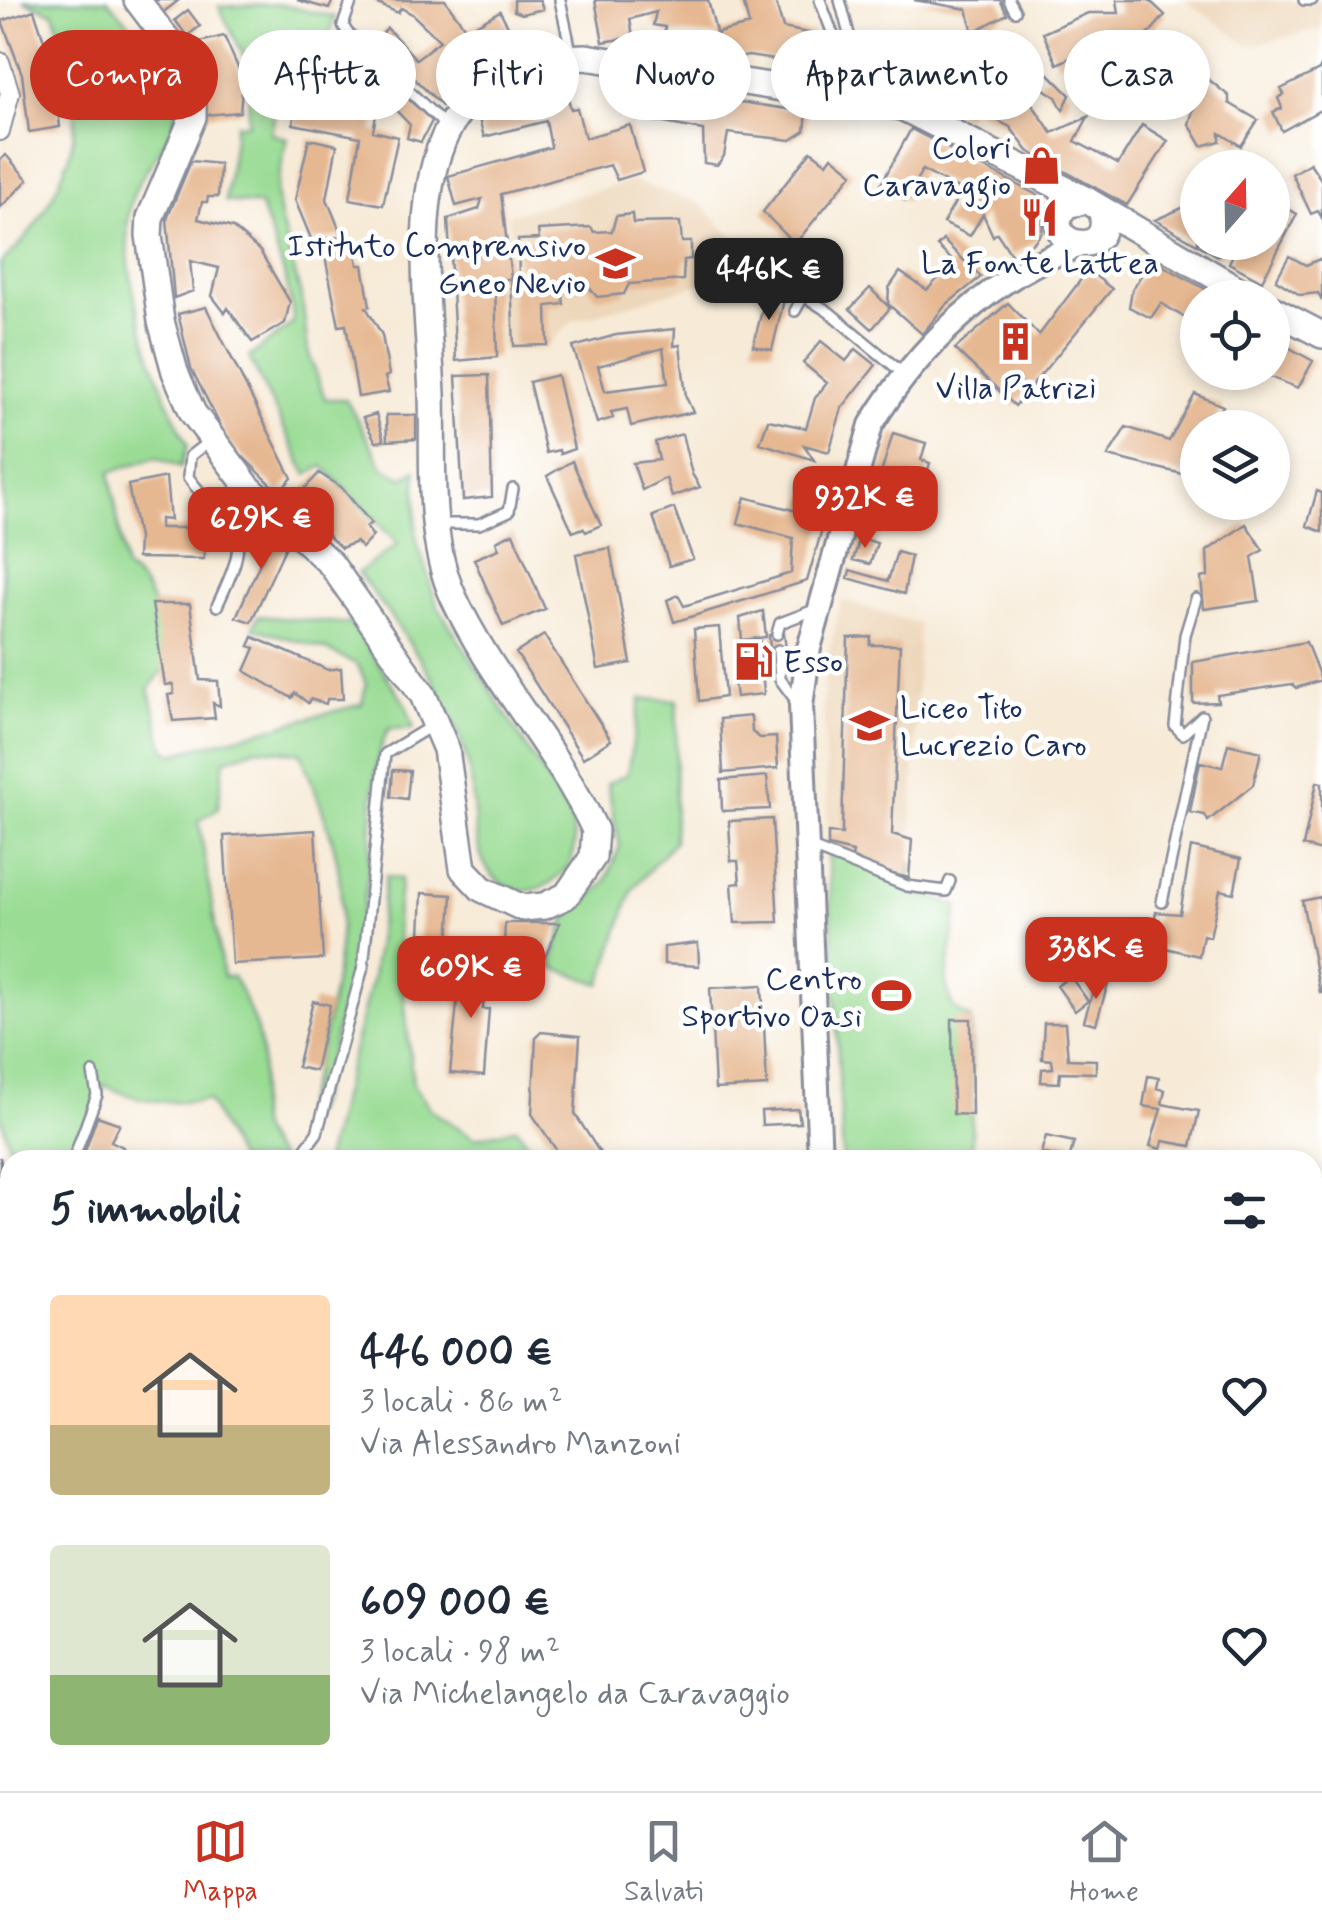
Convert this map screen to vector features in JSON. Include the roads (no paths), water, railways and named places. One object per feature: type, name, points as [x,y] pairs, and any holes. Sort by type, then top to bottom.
[{"type":"main road","points":[[136,0],[172,46],[192,83],[193,117],[150,218],[150,247],[174,372],[210,440],[248,487],[332,564],[423,695],[446,750],[463,869],[482,889],[523,908],[544,906],[566,896],[592,857],[594,830],[576,792],[453,596],[442,565],[437,524],[424,206],[433,159],[454,120]]},
{"type":"main road","points":[[579,57],[614,59],[771,85]]},
{"type":"main road","points":[[929,120],[1048,182],[1081,222],[1142,235],[1221,280]]},
{"type":"main road","points":[[1290,318],[1322,334]]},
{"type":"street","points":[[0,62],[10,93],[0,131]]},
{"type":"street","points":[[820,1150],[802,706],[809,648],[871,425],[908,376],[987,294],[1041,261],[1081,222]]},
{"type":"lane","points":[[352,0],[343,25],[347,32],[448,128]]},
{"type":"lane","points":[[560,0],[566,30]]},
{"type":"lane","points":[[820,0],[833,30]]},
{"type":"lane","points":[[840,0],[847,30]]},
{"type":"lane","points":[[1010,0],[1015,11]]},
{"type":"lane","points":[[727,284],[729,269],[744,254],[908,376]]},
{"type":"lane","points":[[755,272],[773,276]]},
{"type":"lane","points":[[757,291],[773,276]]},
{"type":"lane","points":[[795,311],[804,295]]},
{"type":"lane","points":[[210,440],[190,456],[188,477],[234,526],[240,548],[217,606]]},
{"type":"lane","points":[[437,524],[479,524],[497,519],[509,512],[514,489]]},
{"type":"lane","points":[[1162,902],[1202,716],[1182,734],[1175,726],[1185,635],[1196,599]]},
{"type":"lane","points":[[777,634],[780,624],[820,608]]},
{"type":"lane","points":[[778,650],[780,679],[802,706]]},
{"type":"lane","points":[[304,1150],[317,1133],[363,967],[385,754],[436,723]]},
{"type":"lane","points":[[808,847],[907,886],[946,891],[950,881]]},
{"type":"lane","points":[[77,1150],[97,1095],[93,1073]]},
{"type":"place","name":"Colori Caravaggio","points":[[1041,165]]},
{"type":"place","name":"La Fonte Lattea","points":[[1040,217]]},
{"type":"place","name":"Istituto Comprensivo Gneo Nevio","points":[[616,263]]},
{"type":"place","name":"Villa Patrizi","points":[[1016,342]]},
{"type":"place","name":"Esso","points":[[753,661]]},
{"type":"place","name":"Liceo Tito Lucrezio Caro","points":[[870,725]]},
{"type":"place","name":"Centro Sportivo Oasi","points":[[892,996]]}]
